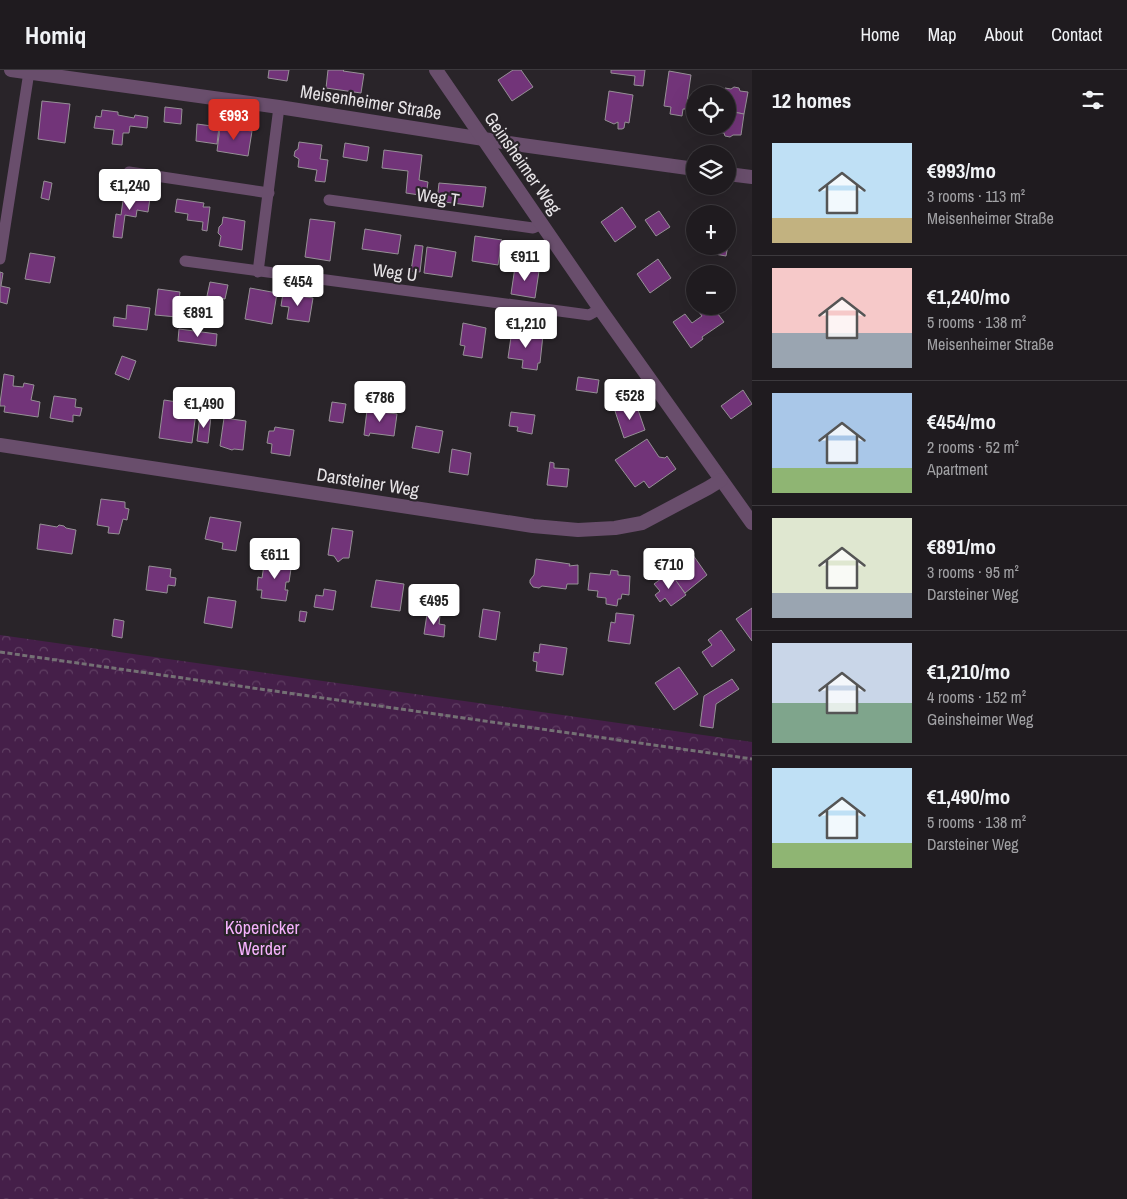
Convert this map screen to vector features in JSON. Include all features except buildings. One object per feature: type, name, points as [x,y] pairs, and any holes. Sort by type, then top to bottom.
[{"type":"street","name":"Meisenheimer Straße","points":[[11,70],[278,107],[686,168]]},
{"type":"street","name":"Geinsheimer Weg","points":[[436,70],[600,308],[752,523]]},
{"type":"street","points":[[736,175],[752,177]]},
{"type":"street","name":"Darsteiner Weg","points":[[0,445],[533,526],[578,530],[615,528],[642,523],[720,480]]},
{"type":"lane","points":[[0,259],[29,72]]},
{"type":"lane","points":[[258,272],[278,107]]},
{"type":"lane","points":[[129,172],[269,192]]},
{"type":"lane","name":"Weg T","points":[[329,200],[533,228],[542,224]]},
{"type":"lane","name":"Weg U","points":[[185,261],[588,315],[600,308]]},
{"type":"path","points":[[0,652],[752,759]]},
{"type":"green space","name":"Köpenicker Werder","points":[[0,635],[752,742],[752,1199],[0,1199]]}]
